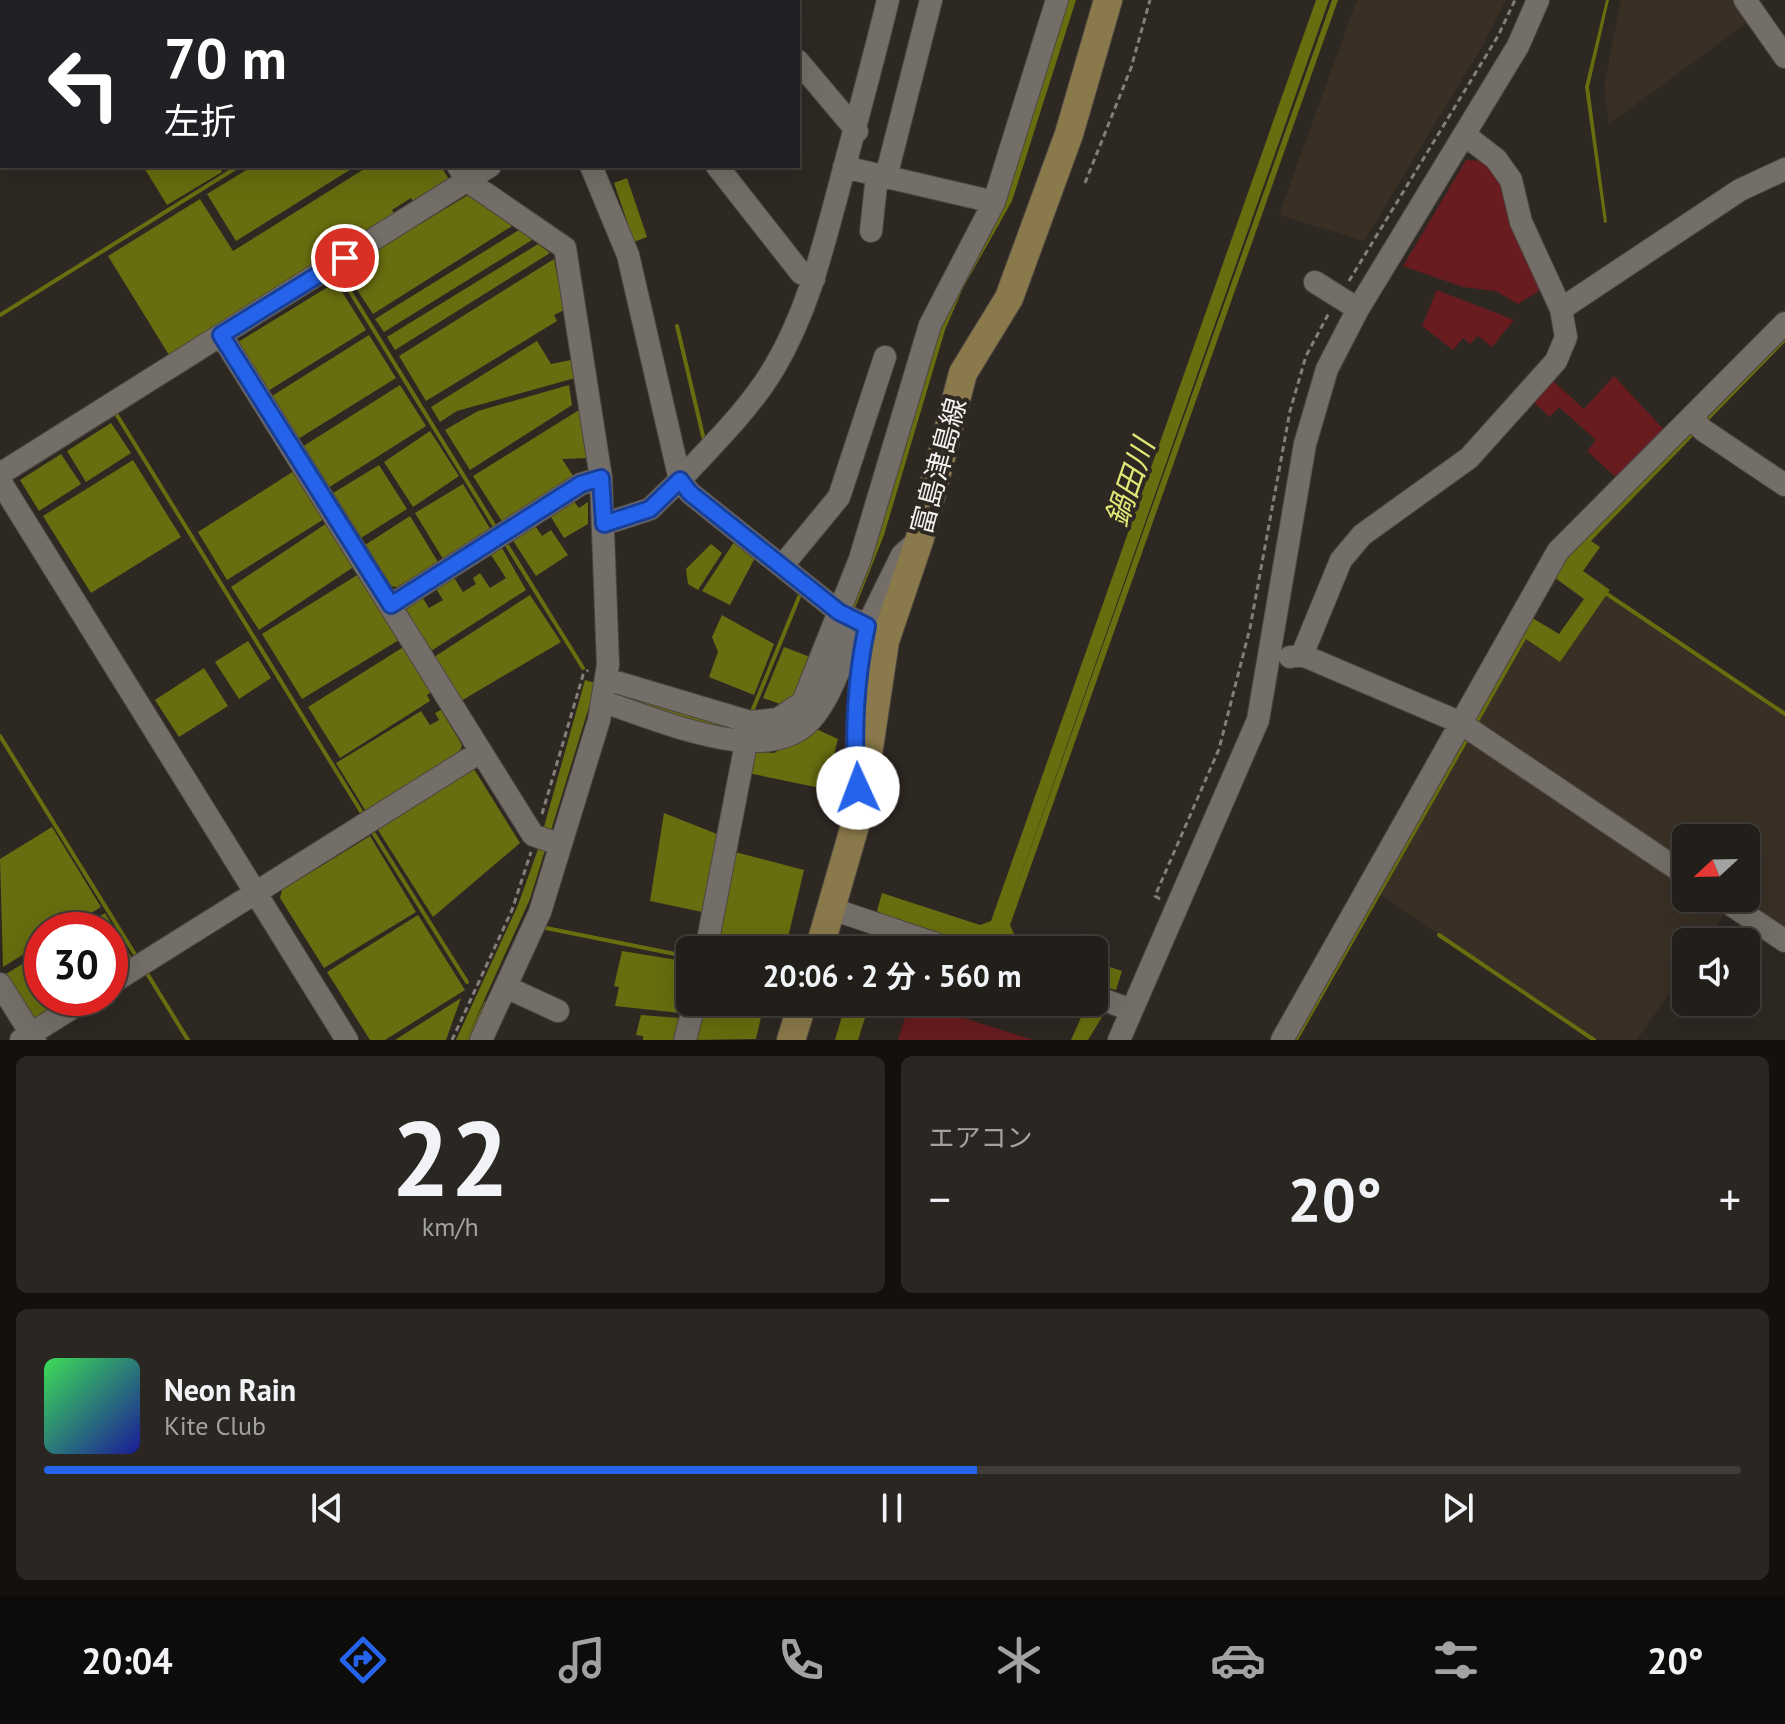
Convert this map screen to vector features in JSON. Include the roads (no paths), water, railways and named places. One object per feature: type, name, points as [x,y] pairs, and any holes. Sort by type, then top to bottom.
[{"type":"main road","name":"富島津島線","points":[[823,936],[860,808],[885,641],[920,538],[963,373],[1009,298],[1069,134],[1108,0]]},
{"type":"main road","points":[[791,1040],[799,1016]]},
{"type":"street","points":[[604,524],[650,509],[748,407],[768,377],[814,279],[844,167],[857,131],[888,0]]},
{"type":"street","points":[[871,231],[882,176],[931,0]]},
{"type":"street","points":[[604,693],[746,743],[775,741],[808,724],[825,698],[855,619],[860,559],[930,325],[994,202],[1057,0]]},
{"type":"street","points":[[1119,1040],[1112,1003],[1221,776],[1258,720],[1269,660],[1293,450],[1327,369],[1358,309],[1466,136],[1518,46],[1538,0]]},
{"type":"street","points":[[1745,0],[1785,57]]},
{"type":"street","points":[[800,63],[857,131]]},
{"type":"street","points":[[1302,655],[1341,560],[1362,535],[1469,458],[1556,361],[1566,337],[1561,309],[1521,222],[1511,180],[1496,159],[1466,136]]},
{"type":"street","points":[[844,167],[994,202]]},
{"type":"street","points":[[0,474],[221,335],[463,174],[483,168]]},
{"type":"street","points":[[592,168],[628,255],[680,480],[690,493],[855,619],[862,651],[855,768],[860,808]]},
{"type":"street","points":[[719,168],[801,273],[814,279]]},
{"type":"street","points":[[1561,309],[1740,190],[1785,169]]},
{"type":"street","points":[[463,174],[565,248],[601,478],[604,524],[604,693],[540,912],[481,1040]]},
{"type":"street","points":[[1315,282],[1358,309]]},
{"type":"street","points":[[1282,1040],[1466,727],[1558,551],[1697,423],[1785,323]]},
{"type":"street","points":[[221,335],[480,752],[536,836],[558,844]]},
{"type":"street","points":[[783,565],[839,497],[885,357]]},
{"type":"street","points":[[1697,423],[1785,485]]},
{"type":"street","points":[[391,605],[581,484],[601,478]]},
{"type":"street","points":[[0,481],[347,1040]]},
{"type":"street","points":[[604,693],[750,722],[769,722],[787,715],[803,702],[855,619],[902,555],[920,538]]},
{"type":"street","points":[[1269,660],[1302,655],[1466,727],[1672,866]]},
{"type":"street","points":[[709,936],[746,743]]},
{"type":"street","points":[[128,973],[480,752]]},
{"type":"street","points":[[832,909],[909,936]]},
{"type":"street","points":[[1742,912],[1785,941]]},
{"type":"street","points":[[0,984],[29,1038],[61,1016]]},
{"type":"street","points":[[506,987],[558,1011]]},
{"type":"street","points":[[685,1040],[691,1016]]},
{"type":"waterway","points":[[0,315],[236,168]]},
{"type":"waterway","points":[[336,274],[338,272],[494,525]]},
{"type":"waterway","points":[[677,326],[704,440]]},
{"type":"waterway","points":[[115,412],[362,813]]},
{"type":"waterway","points":[[505,542],[583,668]]},
{"type":"waterway","points":[[751,714],[801,592]]},
{"type":"waterway","points":[[1607,594],[1785,714]]},
{"type":"waterway","points":[[0,736],[136,956]]},
{"type":"waterway","points":[[374,834],[467,982]]},
{"type":"waterway","points":[[541,927],[676,954]]},
{"type":"waterway","points":[[1439,935],[1594,1040]]},
{"type":"waterway","points":[[148,975],[188,1040]]},
{"type":"waterway","points":[[468,1040],[486,1003]]},
{"type":"water label","name":"鍋田川","points":[[1129,482]]}]
